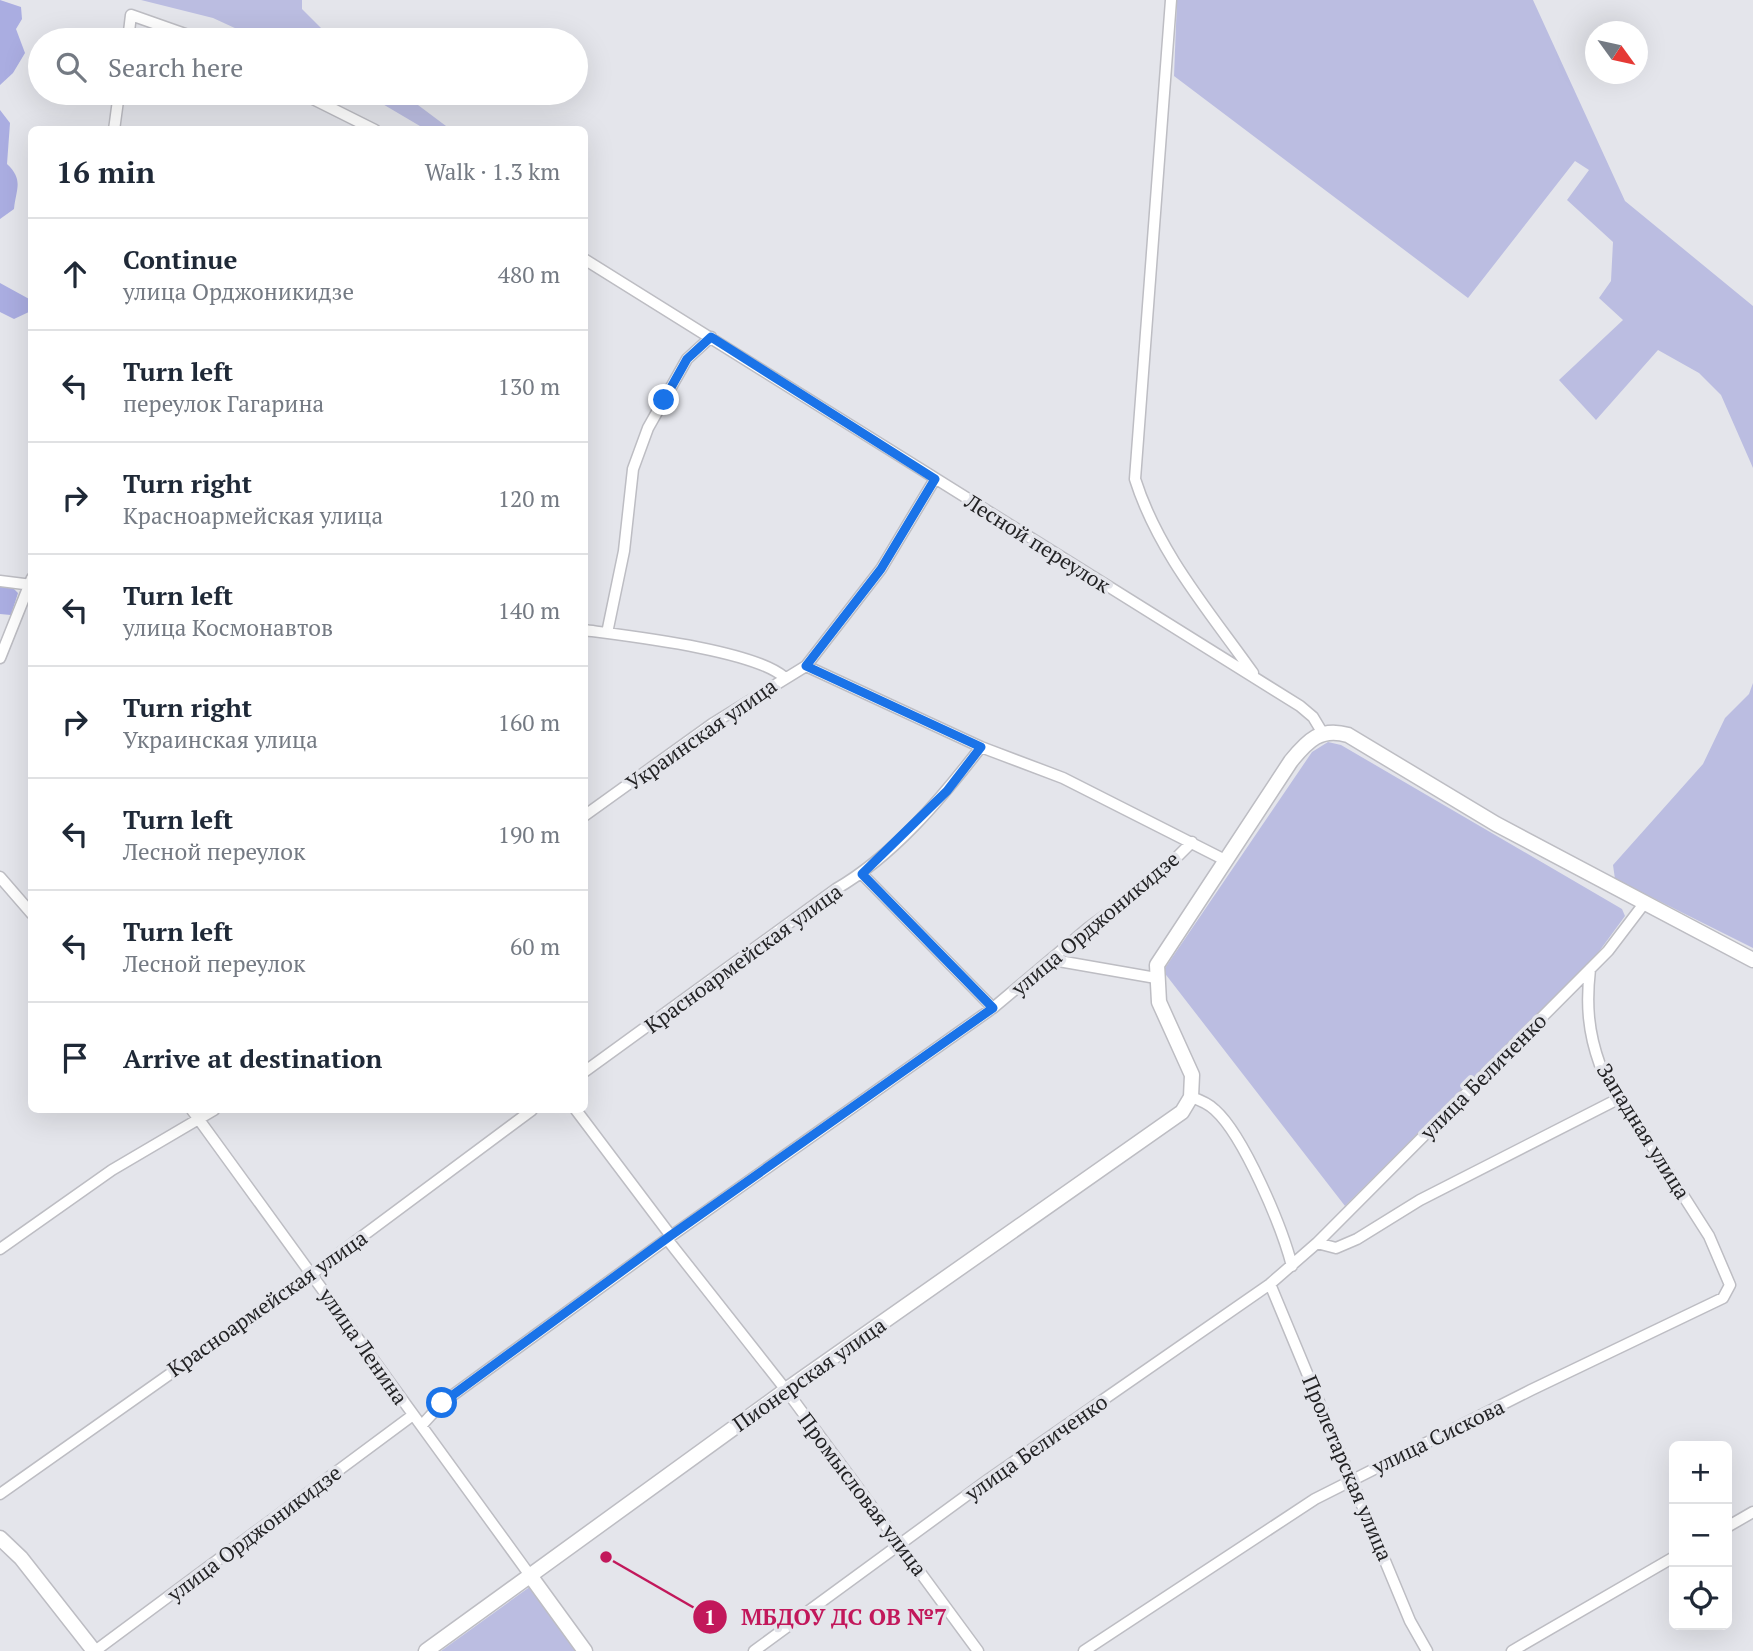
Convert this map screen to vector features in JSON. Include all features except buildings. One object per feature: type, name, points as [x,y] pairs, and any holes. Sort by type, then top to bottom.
[{"type":"street","points":[[1171,0],[1135,479],[1147,516],[1171,559],[1257,679]]},
{"type":"street","points":[[129,28],[131,15],[168,28]]},
{"type":"street","points":[[115,126],[118,105]]},
{"type":"street","points":[[325,105],[367,126]]},
{"type":"street","name":"Лесной переулок","points":[[588,261],[1257,679],[1313,717],[1322,732]]},
{"type":"street","points":[[607,633],[624,551],[637,459],[648,428],[687,359],[711,337]]},
{"type":"street","name":"Украинская улица","points":[[588,813],[712,724],[806,666],[881,569],[935,479]]},
{"type":"street","points":[[0,581],[28,583]]},
{"type":"street","points":[[0,658],[28,590]]},
{"type":"street","points":[[588,631],[688,646],[740,658],[777,670],[785,677]]},
{"type":"street","points":[[806,666],[981,747],[1063,778],[1225,860]]},
{"type":"street","points":[[1292,1266],[1274,1213],[1230,1127],[1207,1103],[1191,1097],[1192,1074],[1158,1002],[1156,978],[1164,950],[1291,761],[1322,732],[1335,731],[1349,735],[1496,824],[1643,905],[1753,960]]},
{"type":"street","name":"Красноармейская улица","points":[[588,1069],[836,889],[862,874],[947,791],[981,747]]},
{"type":"street","name":"улица Орджоникидзе","points":[[422,1425],[442,1403],[669,1237],[993,1008],[1088,928],[1157,877],[1192,842]]},
{"type":"street","points":[[862,874],[993,1008]]},
{"type":"street","points":[[0,877],[28,909]]},
{"type":"street","name":"улица Беличенко","points":[[754,1651],[1000,1472],[1292,1266],[1590,970],[1643,905]]},
{"type":"street","points":[[1053,960],[1156,978]]},
{"type":"street","name":"Западная улица","points":[[1590,970],[1586,1002],[1590,1037],[1600,1065],[1703,1226],[1730,1285]]},
{"type":"street","name":"Пионерская улица","points":[[426,1651],[786,1390],[1182,1112],[1191,1097]]},
{"type":"street","points":[[1317,1243],[1336,1248],[1357,1239],[1420,1199],[1620,1098]]},
{"type":"street","name":"Красноармейская улица","points":[[0,1494],[313,1273],[528,1113]]},
{"type":"street","name":"Промысловая улица","points":[[578,1113],[978,1651]]},
{"type":"street","points":[[0,1249],[195,1114]]},
{"type":"street","name":"улица Ленина","points":[[195,1114],[585,1651]]},
{"type":"street","name":"Пролетарская улица","points":[[1270,1284],[1353,1478],[1410,1621],[1427,1651]]},
{"type":"street","name":"улица Сискова","points":[[1083,1651],[1315,1499],[1723,1298],[1730,1285]]},
{"type":"street","name":"улица Орджоникидзе","points":[[94,1651],[413,1415]]},
{"type":"street","points":[[1732,1524],[1753,1512]]},
{"type":"street","points":[[0,1538],[21,1558],[94,1651]]},
{"type":"street","points":[[1513,1651],[1669,1560]]},
{"type":"shaded area","points":[[0,0],[21,7],[22,19],[16,29],[25,53],[13,73],[0,85]]},
{"type":"shaded area","points":[[141,0],[302,0],[302,9],[321,28],[235,28],[213,18]]},
{"type":"shaded area","points":[[1177,0],[1533,0],[1625,201],[1753,306],[1753,468],[1721,395],[1699,373],[1658,350],[1596,420],[1559,380],[1623,320],[1599,298],[1611,281],[1613,242],[1567,200],[1589,170],[1575,161],[1468,298],[1174,76]]},
{"type":"shaded area","points":[[384,105],[418,105],[446,126],[420,126]]},
{"type":"shaded area","points":[[0,110],[10,123],[7,164],[16,175],[18,185],[14,209],[0,219]]},
{"type":"shaded area","points":[[0,283],[28,298],[28,312],[14,319],[0,312]]},
{"type":"shaded area","points":[[0,586],[13,588],[18,593],[11,615],[0,614]]},
{"type":"shaded area","points":[[1753,683],[1753,948],[1615,879],[1613,865],[1703,764],[1725,718],[1749,694]]},
{"type":"shaded area","points":[[1328,742],[1341,745],[1622,909],[1625,916],[1595,957],[1345,1206],[1163,971],[1312,752]]},
{"type":"shaded area","points":[[531,1586],[576,1651],[441,1651]]},
{"type":"place","name":"МБДОУ ДС ОВ №7","points":[[606,1557]]},
{"type":"route","points":[[442,1403],[670,1236],[993,1008],[862,874],[947,791],[981,747],[806,666],[881,569],[935,479],[711,337],[687,359],[664,400]]}]
